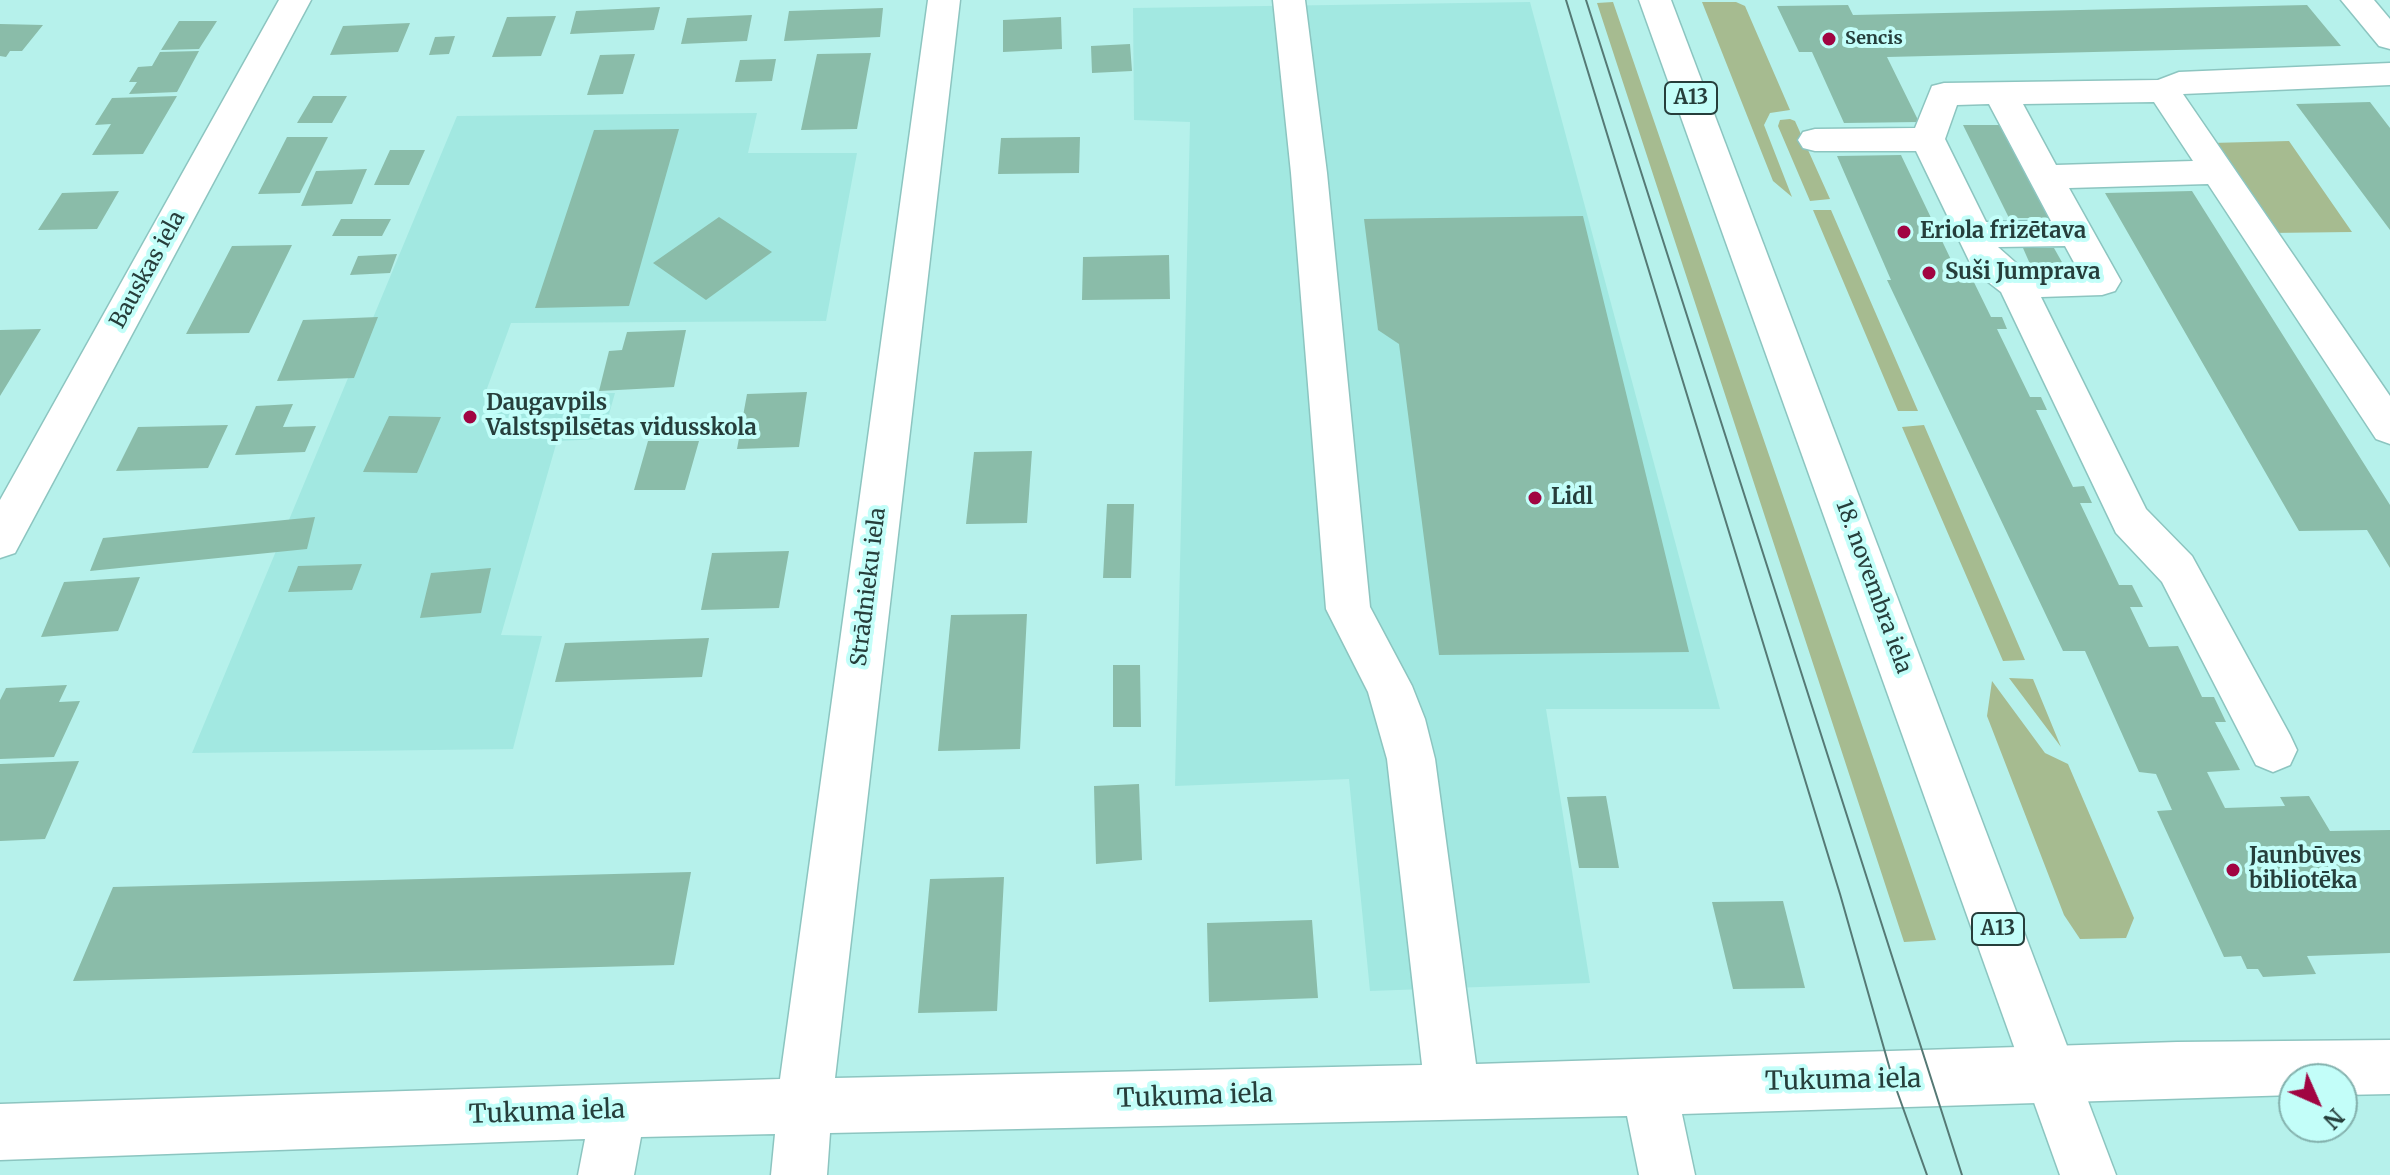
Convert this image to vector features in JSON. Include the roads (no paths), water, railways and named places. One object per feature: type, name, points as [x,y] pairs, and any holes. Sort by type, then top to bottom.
[{"type":"street","name":"Bauskas iela","points":[[0,540],[295,0]]},
{"type":"street","name":"Strādnieku iela","points":[[799,1175],[803,1107],[944,0]]},
{"type":"street","points":[[1289,0],[1309,173],[1348,609],[1389,686],[1411,759],[1452,1089]]},
{"type":"street","name":"18. novembra iela","points":[[1655,0],[2088,1175]]},
{"type":"street","points":[[2357,0],[2390,39]]},
{"type":"street","points":[[2273,750],[2177,569],[2131,521],[2016,284],[1987,262],[1928,139],[1944,94],[2164,91],[2179,83],[2390,74]]},
{"type":"street","points":[[2164,91],[2390,428]]},
{"type":"street","points":[[2000,93],[2102,281],[2016,284]]},
{"type":"street","points":[[1815,140],[1928,139]]},
{"type":"street","points":[[2046,177],[2218,172]]},
{"type":"street","points":[[1975,235],[2076,233]]},
{"type":"street","name":"Tukuma iela","points":[[0,1132],[619,1110],[1452,1089],[1649,1088],[2052,1073],[2390,1067]]},
{"type":"street","points":[[1649,1088],[1667,1175]]},
{"type":"street","points":[[606,1175],[619,1110]]},
{"type":"tram line","points":[[1566,0],[1840,894],[1893,1080],[1927,1175]]},
{"type":"tram line","points":[[1586,0],[1962,1175]]},
{"type":"place","name":"Sencis","points":[[1829,39]]},
{"type":"place","name":"Eriola frizētava","points":[[1904,232]]},
{"type":"place","name":"Suši Jumprava","points":[[1929,273]]},
{"type":"place","name":"Daugavpils Valstspilsētas vidusskola","points":[[470,417]]},
{"type":"place","name":"Lidl","points":[[1535,498]]},
{"type":"place","name":"Jaunbūves bibliotēka","points":[[2233,870]]}]
